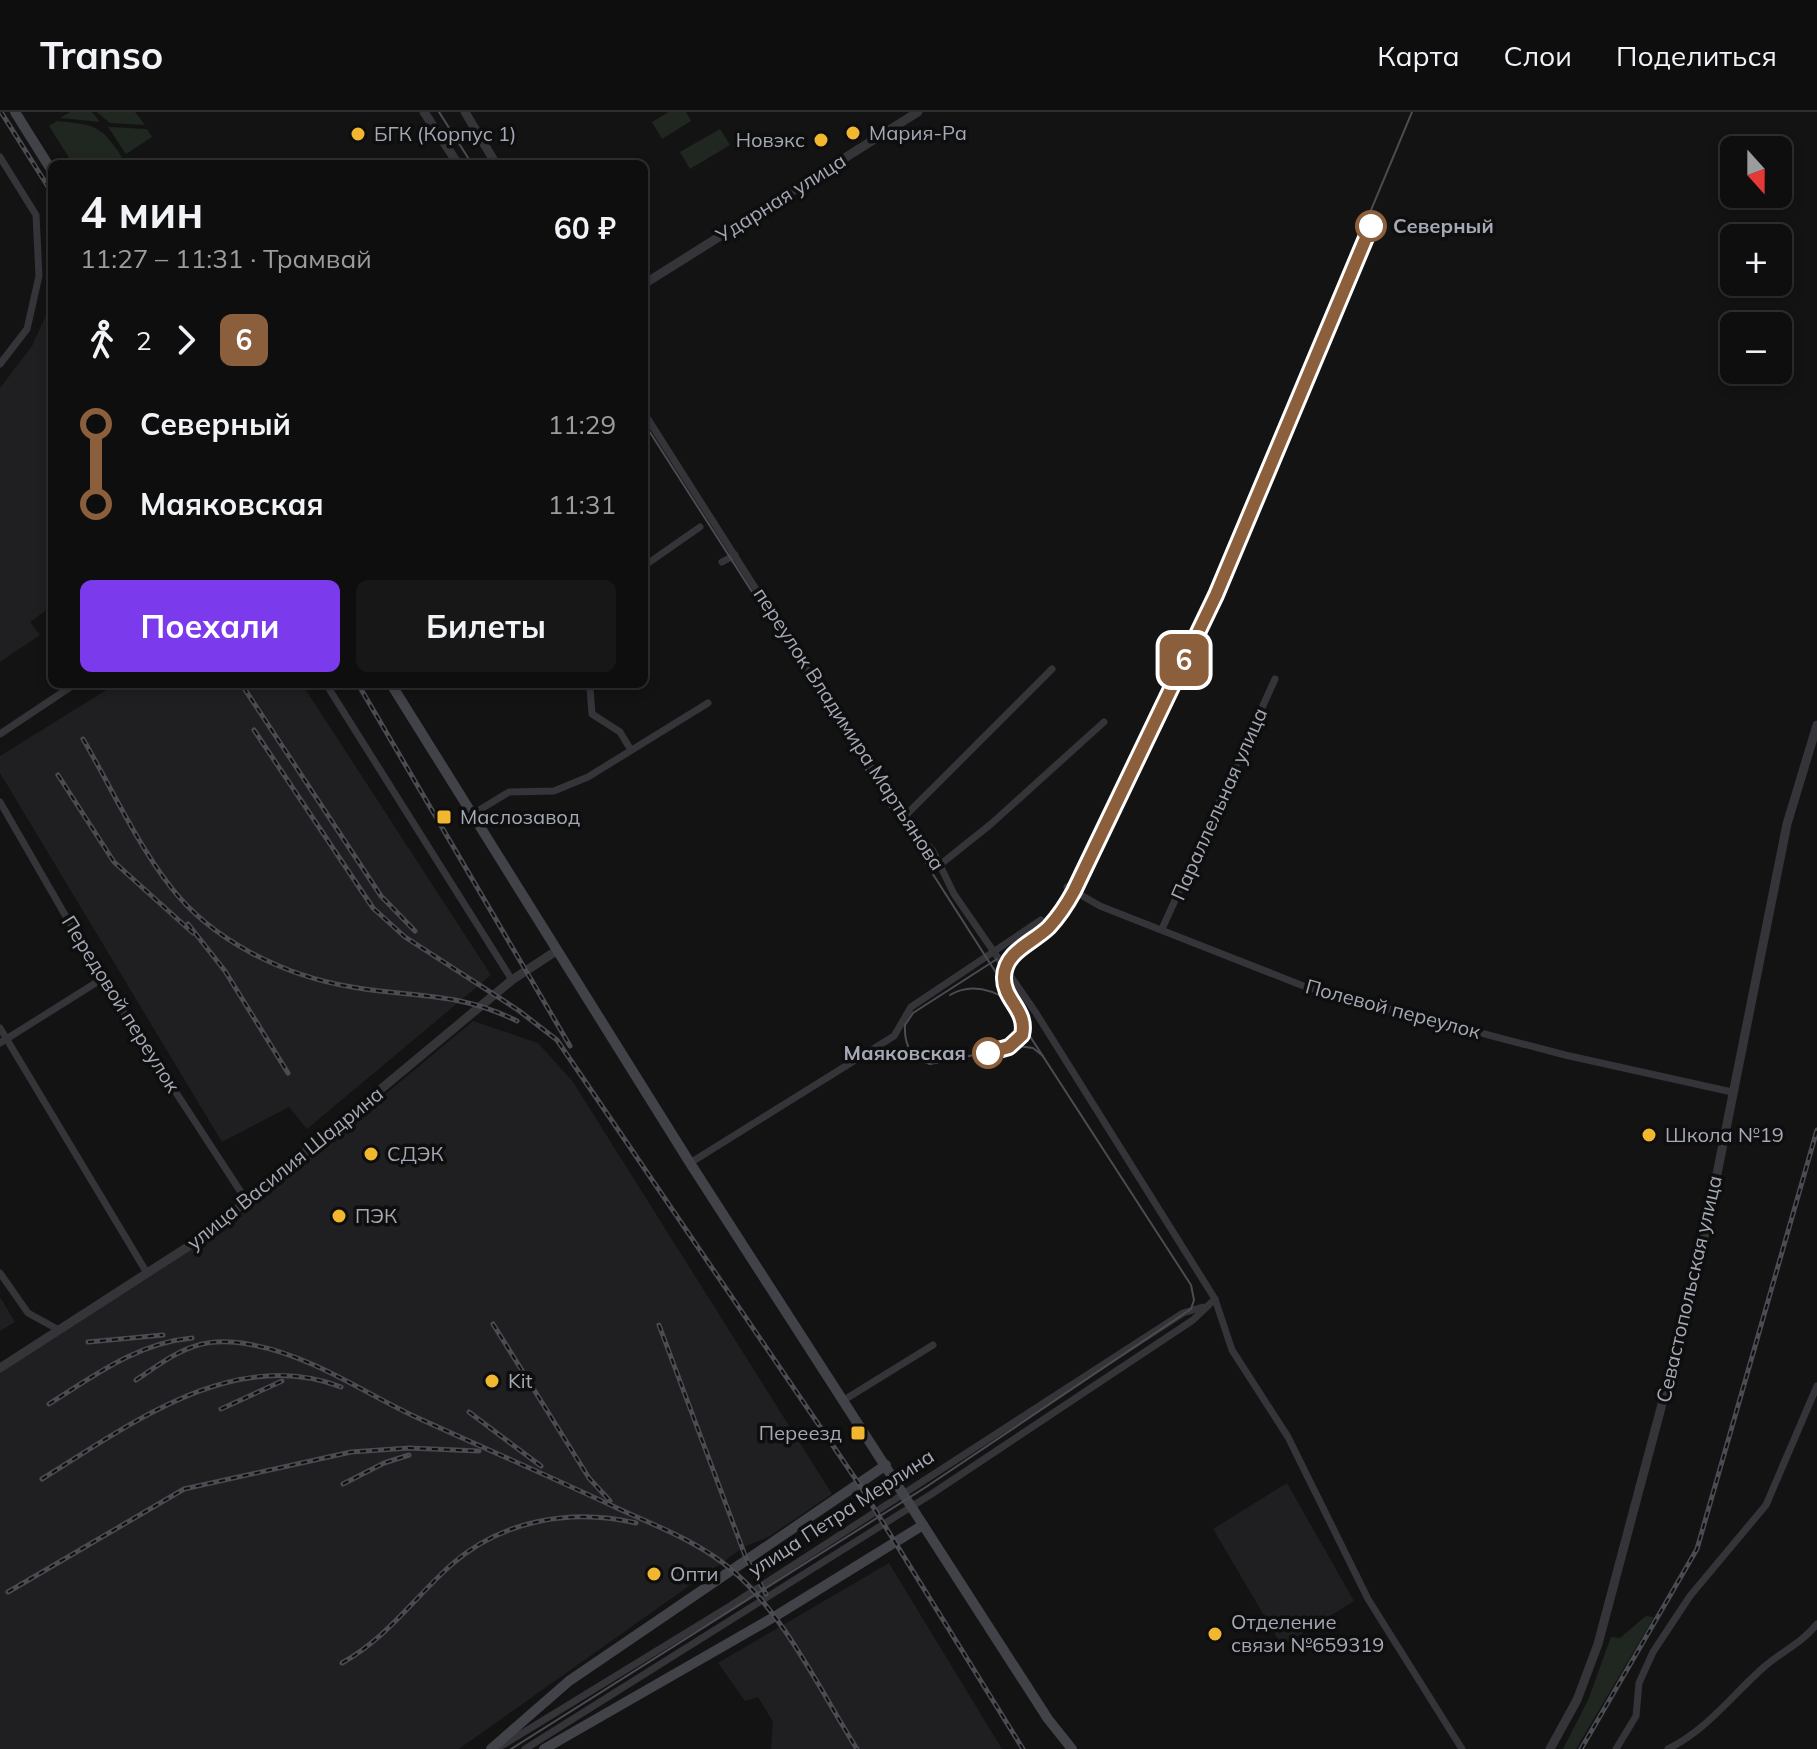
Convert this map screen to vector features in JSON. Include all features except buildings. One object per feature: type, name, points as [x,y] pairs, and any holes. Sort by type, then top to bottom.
[{"type":"main road","points":[[15,112],[48,165]]},
{"type":"main road","points":[[393,688],[690,1163],[1048,1719],[1072,1749]]},
{"type":"main road","name":"улица Петра Мерлина","points":[[494,1749],[569,1681],[886,1465]]},
{"type":"main road","points":[[544,1749],[774,1617],[923,1525]]},
{"type":"street","points":[[424,112],[455,160]]},
{"type":"street","points":[[465,112],[494,160]]},
{"type":"street","name":"Ударная улица","points":[[648,281],[918,112]]},
{"type":"street","points":[[0,157],[36,215],[39,271],[29,326],[0,364]]},
{"type":"street","name":"переулок Владимира Мартьянова","points":[[648,419],[905,816],[941,864],[954,894],[1036,1013],[1215,1299],[1232,1350],[1288,1437],[1368,1599],[1462,1749]]},
{"type":"street","points":[[648,563],[700,527]]},
{"type":"street","points":[[722,562],[735,555]]},
{"type":"street","points":[[905,816],[1052,669]]},
{"type":"street","name":"Параллельная улица","points":[[1162,929],[1275,679]]},
{"type":"street","points":[[0,734],[69,688]]},
{"type":"street","points":[[329,688],[512,980]]},
{"type":"street","points":[[590,688],[592,714],[620,732],[631,750]]},
{"type":"street","points":[[471,815],[509,792],[561,789],[708,703]]},
{"type":"street","points":[[941,864],[991,824],[1104,722]]},
{"type":"street","name":"Севастопольская улица","points":[[1550,1749],[1589,1672],[1625,1549],[1698,1269],[1787,824],[1817,725]]},
{"type":"street","name":"Передовой переулок","points":[[0,802],[102,979],[248,1203]]},
{"type":"street","name":"Полевой переулок","points":[[1067,887],[1100,906],[1306,987],[1565,1055],[1732,1092]]},
{"type":"street","points":[[690,1163],[894,1036],[907,1010],[1041,920]]},
{"type":"street","name":"улица Василия Шадрина","points":[[0,1368],[248,1203],[512,980],[556,951]]},
{"type":"street","points":[[3,1041],[102,979]]},
{"type":"street","points":[[0,1028],[3,1041],[147,1273]]},
{"type":"street","points":[[0,1273],[28,1313],[59,1330]]},
{"type":"street","name":"улица Петра Мерлина","points":[[494,1749],[730,1606],[1183,1313],[1203,1307],[1215,1299]]},
{"type":"street","name":"улица Петра Мерлина","points":[[525,1749],[533,1741],[737,1618],[930,1495],[1193,1320],[1203,1307]]},
{"type":"street","points":[[844,1400],[933,1345]]},
{"type":"street","points":[[1616,1749],[1636,1716],[1645,1665],[1690,1596],[1766,1505],[1817,1386]]},
{"type":"street","points":[[1668,1749],[1702,1727],[1765,1666],[1803,1641],[1817,1624]]},
{"type":"shaded area","points":[[70,112],[92,112],[100,122],[60,118]]},
{"type":"shaded area","points":[[97,112],[135,112],[145,125],[110,123]]},
{"type":"shaded area","points":[[669,112],[686,112],[691,121],[662,139],[652,122]]},
{"type":"shaded area","points":[[57,121],[96,128],[122,157],[117,160],[70,160],[49,126]]},
{"type":"shaded area","points":[[108,127],[147,129],[152,137],[126,154]]},
{"type":"shaded area","points":[[720,129],[730,145],[690,169],[680,152]]},
{"type":"shaded area","points":[[48,311],[48,609],[30,622],[40,635],[0,662],[0,388],[32,346]]},
{"type":"shaded area","name":"Маслозавод","points":[[110,688],[305,688],[491,975],[307,1129],[289,1107],[222,1142],[0,773],[0,756]]},
{"type":"shaded area","points":[[473,1021],[538,1043],[573,1082],[832,1494],[770,1536],[744,1547],[459,1749],[0,1749],[0,1371],[248,1209]]},
{"type":"shaded area","points":[[0,1297],[15,1322],[0,1331]]},
{"type":"shaded area","points":[[1287,1483],[1354,1601],[1282,1646],[1213,1529]]},
{"type":"shaded area","points":[[889,1563],[1002,1749],[771,1749],[773,1722],[758,1697],[745,1701],[718,1663]]},
{"type":"shaded area","points":[[1646,1616],[1654,1617],[1576,1749],[1563,1749],[1588,1700],[1611,1637],[1620,1638]]},
{"type":"tram line","points":[[439,112],[469,160]]},
{"type":"tram line","points":[[511,1749],[926,1487],[1191,1309],[1194,1300],[1191,1285],[1013,1010],[1001,980],[1002,969],[1013,952],[1053,917],[1071,889],[1221,569],[1412,112]]},
{"type":"tram line","name":"6","points":[[988,1053],[1009,1047],[1022,1035],[1023,1016],[1007,990],[1005,969],[1018,950],[1052,923],[1074,891],[1216,595],[1371,226]]},
{"type":"tram line","points":[[648,429],[1002,982]]},
{"type":"tram line","points":[[997,959],[913,1013],[905,1025],[910,1050],[930,1064],[1018,1046],[1033,1048],[1043,1056]]},
{"type":"tram line","points":[[950,995],[973,988],[995,993],[1010,1001]]},
{"type":"railway","points":[[1,112],[48,187]]},
{"type":"railway","points":[[244,688],[381,896],[415,931]]},
{"type":"railway","points":[[360,688],[570,1046]]},
{"type":"railway","points":[[254,730],[373,908],[405,937],[518,1010],[557,1040],[859,1484],[1023,1749]]},
{"type":"railway","points":[[83,739],[135,833],[170,886],[206,923],[228,939],[275,964],[326,982],[455,1000],[495,1011],[517,1021]]},
{"type":"railway","points":[[58,775],[114,862],[193,933]]},
{"type":"railway","points":[[188,924],[225,971],[288,1073]]},
{"type":"railway","points":[[1581,1749],[1697,1549],[1817,1130]]},
{"type":"railway","points":[[493,1324],[589,1478],[610,1501]]},
{"type":"railway","points":[[659,1325],[746,1558],[766,1594]]},
{"type":"railway","points":[[88,1342],[163,1335]]},
{"type":"railway","points":[[49,1404],[134,1354],[153,1346],[192,1338]]},
{"type":"railway","points":[[136,1380],[177,1354],[203,1344],[234,1342],[275,1350],[317,1366],[418,1418],[677,1535],[733,1571],[769,1609],[801,1655],[857,1749]]},
{"type":"railway","points":[[42,1479],[146,1416],[184,1397],[222,1384],[261,1376],[301,1377],[341,1387]]},
{"type":"railway","points":[[221,1409],[282,1381]]},
{"type":"railway","points":[[469,1412],[541,1466]]},
{"type":"railway","points":[[8,1592],[184,1489],[351,1452],[409,1448],[479,1451]]},
{"type":"railway","points":[[343,1484],[384,1463],[409,1455]]},
{"type":"railway","points":[[342,1663],[387,1630],[451,1565],[492,1537],[515,1528],[562,1518],[587,1517],[636,1523]]},
{"type":"place","name":"Мария-Ра","points":[[853,133]]},
{"type":"place","name":"БГК (Корпус 1)","points":[[358,134]]},
{"type":"place","name":"Новэкс","points":[[821,140]]},
{"type":"place","name":"Северный","points":[[1371,226]]},
{"type":"place","name":"Маслозавод","points":[[444,817]]},
{"type":"place","name":"Маяковская","points":[[988,1053]]},
{"type":"place","name":"Школа №19","points":[[1649,1135]]},
{"type":"place","name":"СДЭК","points":[[371,1154]]},
{"type":"place","name":"ПЭК","points":[[339,1216]]},
{"type":"place","name":"Kit","points":[[492,1381]]},
{"type":"place","name":"Переезд","points":[[858,1433]]},
{"type":"place","name":"Опти","points":[[654,1574]]},
{"type":"place","name":"Отделение связи №659319","points":[[1215,1634]]}]
